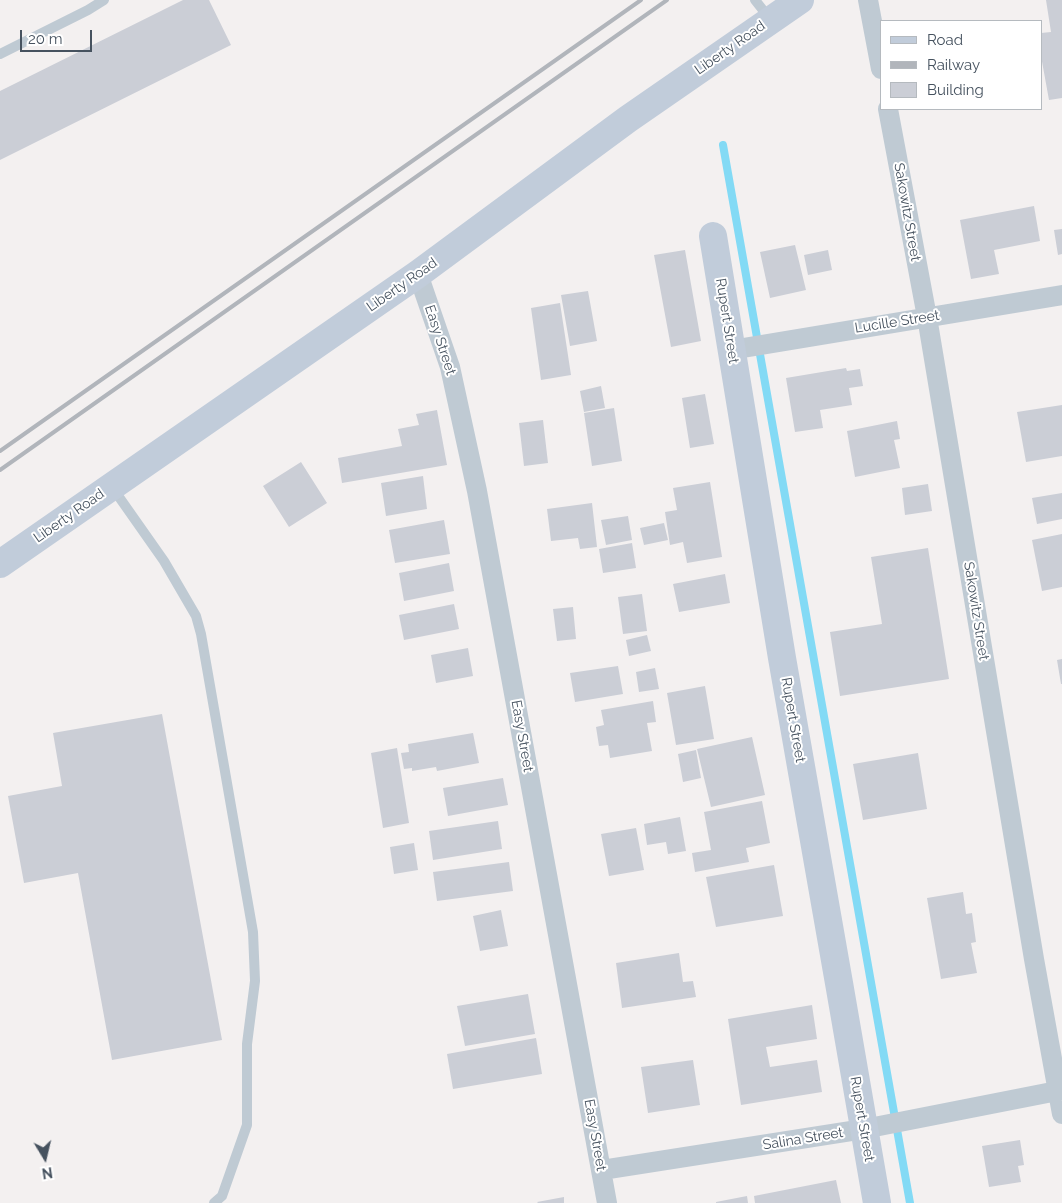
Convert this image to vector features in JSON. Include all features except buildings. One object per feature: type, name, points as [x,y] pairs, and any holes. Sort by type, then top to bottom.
[{"type":"main road","name":"Liberty Road","points":[[0,564],[418,274],[628,119],[763,10],[800,0]]},
{"type":"main road","name":"Rupert Street","points":[[713,236],[740,348],[782,658],[841,993],[871,1127],[877,1203]]},
{"type":"street","points":[[868,0],[880,64]]},
{"type":"street","name":"Sakowitz Street","points":[[888,110],[927,317],[1034,959],[1060,1090],[1062,1114]]},
{"type":"street","name":"Easy Street","points":[[418,274],[450,367],[478,491],[607,1203]]},
{"type":"street","name":"Lucille Street","points":[[740,348],[1062,295]]},
{"type":"street","name":"Salina Street","points":[[602,1170],[871,1127],[1060,1090]]},
{"type":"lane","points":[[0,54],[88,10],[104,0]]},
{"type":"lane","points":[[112,486],[164,561],[196,616],[201,634],[253,932],[255,981],[247,1044],[248,1124],[222,1196],[214,1203]]},
{"type":"waterway","points":[[723,145],[910,1203]]},
{"type":"railway","points":[[0,451],[641,0]]},
{"type":"railway","points":[[0,470],[667,0]]}]
